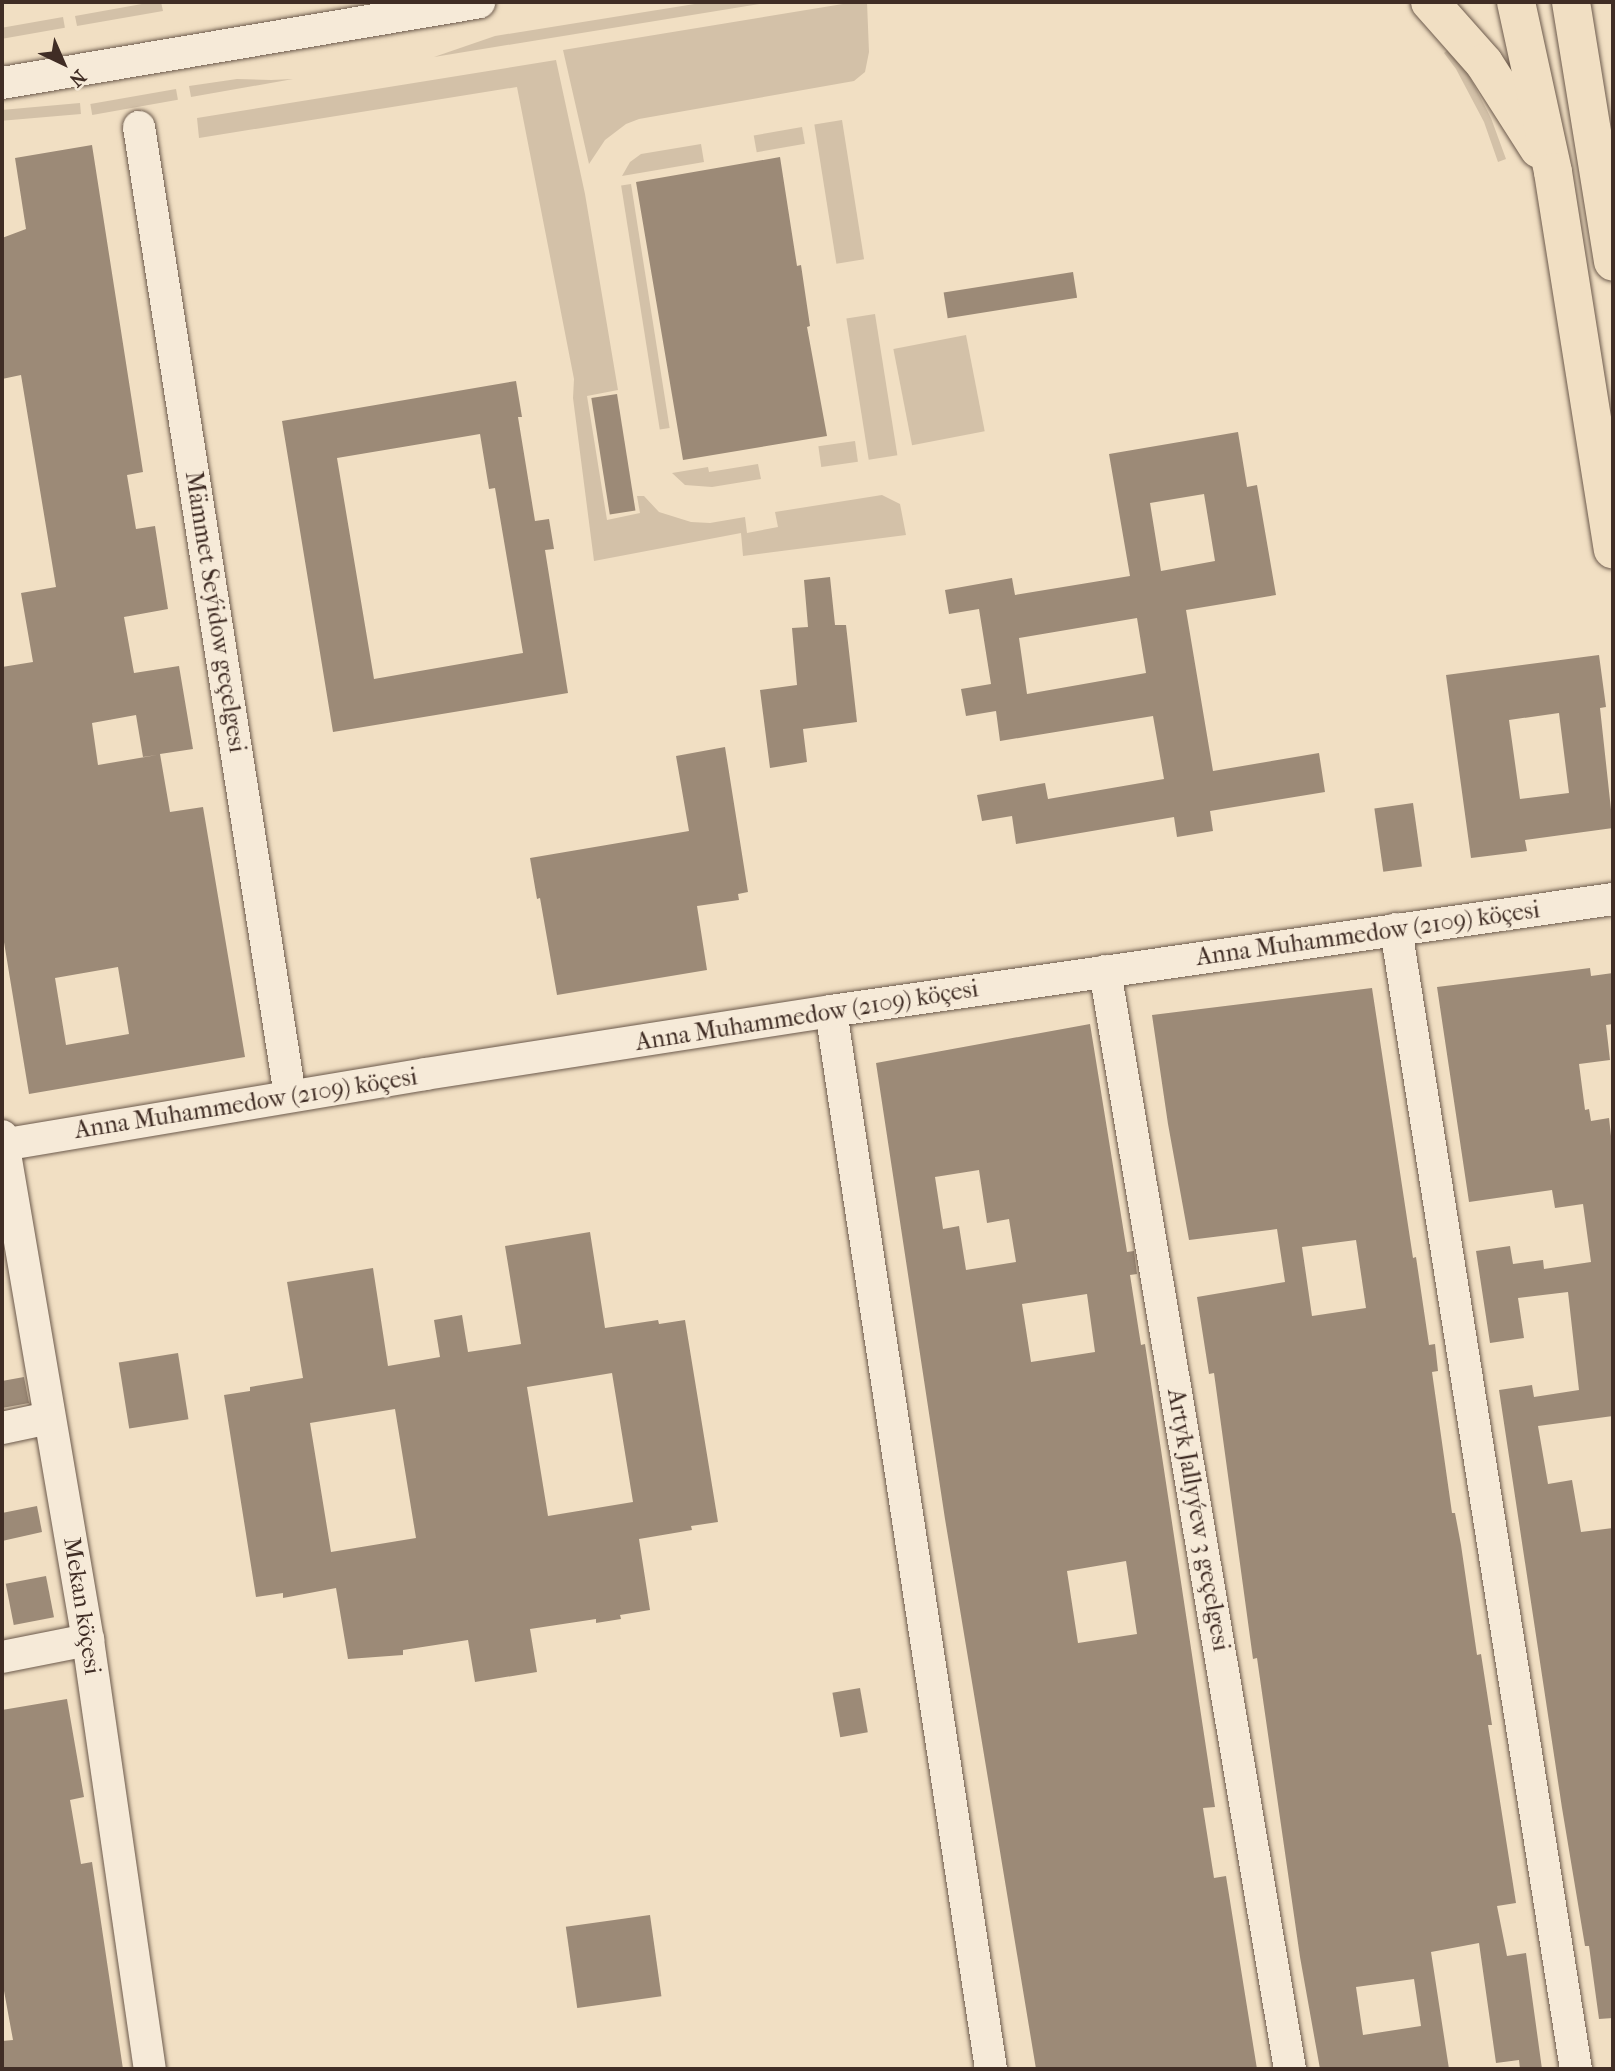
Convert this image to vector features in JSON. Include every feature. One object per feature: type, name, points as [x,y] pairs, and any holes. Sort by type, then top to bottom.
[{"type":"main road","points":[[1430,2],[1484,63],[1553,172]]},
{"type":"main road","points":[[1516,2],[1553,172],[1613,549]]},
{"type":"main road","points":[[1571,2],[1613,262]]},
{"type":"street","points":[[2,83],[479,2]]},
{"type":"street","name":"Mämmet Seýidow geçelgesi","points":[[139,127],[290,1096]]},
{"type":"street","name":"Anna Muhammedow (2109) köçesi","points":[[2,1142],[831,1011],[1613,899]]},
{"type":"street","points":[[1396,929],[1576,2069]]},
{"type":"street","name":"Artyk Jallyýew 3 geçelgesi","points":[[1105,971],[1290,2069]]},
{"type":"street","points":[[831,1011],[991,2069]]},
{"type":"street","name":"Mekan köçesi","points":[[2,1142],[88,1640],[150,2069]]},
{"type":"street","points":[[2,1428],[49,1418]]},
{"type":"street","points":[[2,1657],[88,1640]]},
{"type":"shaded area","points":[[161,2],[163,11],[77,26],[75,16]]},
{"type":"shaded area","points":[[707,2],[771,2],[434,57],[495,36]]},
{"type":"shaded area","points":[[867,2],[869,52],[865,72],[854,81],[639,119],[626,124],[605,140],[589,164],[563,50]]},
{"type":"shaded area","points":[[63,17],[65,28],[4,39],[2,28]]},
{"type":"shaded area","points":[[1450,48],[1463,64],[1491,118],[1506,159],[1498,162],[1484,122],[1456,69],[1444,53]]},
{"type":"shaded area","points":[[556,60],[585,194],[618,390],[587,396],[607,520],[640,513],[637,496],[644,496],[659,512],[691,522],[710,523],[745,517],[747,533],[778,527],[775,512],[882,495],[900,504],[906,535],[743,556],[741,533],[594,561],[573,398],[574,379],[517,87],[199,138],[197,118]]},
{"type":"shaded area","points":[[237,79],[293,79],[191,97],[189,86]]},
{"type":"shaded area","points":[[176,89],[178,100],[92,115],[90,104]]},
{"type":"shaded area","points":[[80,103],[81,114],[2,121],[2,110]]},
{"type":"shaded area","points":[[842,120],[864,259],[836,264],[814,124]]},
{"type":"shaded area","points":[[802,127],[805,144],[757,152],[754,136]]},
{"type":"shaded area","points":[[701,144],[704,162],[622,176],[630,162],[641,154]]},
{"type":"shaded area","points":[[631,184],[670,428],[660,430],[621,186]]},
{"type":"shaded area","points":[[875,314],[897,455],[869,460],[846,319]]},
{"type":"shaded area","points":[[966,335],[985,431],[912,445],[893,349]]},
{"type":"shaded area","points":[[855,441],[858,462],[821,467],[818,446]]},
{"type":"shaded area","points":[[758,464],[761,479],[712,487],[685,485],[672,473],[708,467],[709,472]]},
{"type":"building","points":[[92,145],[143,472],[127,475],[136,529],[155,526],[168,609],[124,617],[134,673],[179,666],[193,749],[160,754],[170,812],[203,807],[245,1057],[29,1094],[2,930],[2,667],[33,662],[21,593],[56,587],[21,375],[2,379],[2,238],[26,229],[15,158]],"holes":[[[136,715],[143,757],[157,755],[98,765],[92,723]],[[118,967],[129,1034],[66,1045],[55,978]]]},
{"type":"building","points":[[780,157],[797,266],[801,265],[810,326],[807,327],[827,436],[683,460],[636,182]]},
{"type":"building","points":[[1073,272],[1077,298],[948,318],[944,292]]},
{"type":"building","points":[[516,381],[522,417],[518,417],[535,521],[549,519],[554,549],[545,550],[568,693],[333,732],[282,421]],"holes":[[[480,434],[489,489],[495,488],[523,653],[374,679],[337,458]]]},
{"type":"building","points":[[617,394],[635,511],[610,515],[591,398]]},
{"type":"building","points":[[1238,432],[1247,487],[1257,485],[1276,595],[1186,610],[1213,771],[1319,753],[1325,792],[1210,811],[1213,831],[1177,837],[1174,817],[1016,844],[1012,816],[982,821],[977,795],[1045,783],[1048,799],[1164,779],[1153,716],[1000,741],[996,711],[966,716],[961,689],[991,684],[979,609],[949,614],[945,590],[1012,578],[1015,595],[1130,576],[1109,454]],"holes":[[[1204,494],[1215,561],[1161,571],[1150,503]],[[1137,618],[1146,673],[1027,694],[1019,638]]]},
{"type":"building","points":[[830,577],[835,625],[846,625],[857,722],[803,729],[807,762],[770,768],[760,690],[797,685],[792,628],[808,627],[804,580]]},
{"type":"building","points":[[1599,655],[1606,707],[1600,708],[1613,828],[1525,840],[1527,851],[1471,858],[1446,675]],"holes":[[[1559,713],[1569,793],[1520,799],[1509,720]]]},
{"type":"building","points":[[725,747],[748,892],[738,894],[739,900],[697,906],[707,970],[557,995],[530,858],[689,831],[676,756]]},
{"type":"building","points":[[1413,803],[1422,866],[1383,872],[1374,808]]},
{"type":"building","points":[[1590,968],[1591,976],[1613,973],[1613,1024],[1606,1025],[1610,1060],[1579,1064],[1585,1110],[1589,1109],[1591,1121],[1609,1118],[1613,1154],[1613,1416],[1538,1426],[1548,1484],[1572,1480],[1581,1532],[1613,1528],[1613,2018],[1599,2019],[1589,1946],[1585,1946],[1562,1808],[1499,1390],[1532,1385],[1534,1397],[1579,1390],[1568,1292],[1518,1298],[1524,1338],[1490,1343],[1476,1251],[1510,1246],[1513,1264],[1543,1260],[1544,1269],[1591,1262],[1583,1204],[1555,1208],[1552,1190],[1469,1202],[1437,987]]},
{"type":"building","points":[[1372,988],[1413,1258],[1416,1257],[1429,1345],[1435,1344],[1438,1371],[1432,1372],[1452,1513],[1455,1513],[1477,1655],[1481,1654],[1492,1725],[1488,1725],[1516,1903],[1497,1906],[1507,1956],[1526,1953],[1542,2069],[1520,2069],[1519,2060],[1496,2063],[1479,1943],[1431,1952],[1449,2069],[1320,2069],[1300,1957],[1257,1658],[1253,1659],[1214,1373],[1209,1374],[1197,1297],[1285,1282],[1277,1229],[1189,1240],[1152,1015]],"holes":[[[1356,1240],[1366,1308],[1312,1316],[1302,1247]],[[1414,1979],[1421,2026],[1363,2035],[1356,1987]]]},
{"type":"building","points":[[1090,1024],[1127,1252],[1134,1251],[1137,1274],[1130,1275],[1141,1345],[1145,1344],[1215,1807],[1203,1808],[1214,1878],[1226,1876],[1257,2069],[1036,2069],[945,1519],[876,1063]],"holes":[[[979,1170],[987,1223],[1009,1219],[1016,1262],[966,1270],[959,1226],[943,1229],[935,1177]],[[1087,1294],[1095,1352],[1031,1362],[1022,1304]],[[1126,1561],[1137,1634],[1078,1643],[1067,1571]]]},
{"type":"building","points":[[590,1232],[605,1328],[658,1320],[659,1324],[685,1320],[718,1522],[691,1526],[692,1530],[639,1539],[650,1610],[620,1615],[621,1619],[596,1623],[596,1619],[530,1629],[537,1672],[475,1682],[468,1640],[403,1650],[403,1655],[348,1659],[336,1588],[283,1598],[283,1593],[256,1597],[224,1395],[250,1391],[250,1387],[303,1378],[287,1282],[373,1268],[388,1366],[440,1357],[434,1320],[462,1315],[468,1352],[521,1344],[505,1246]],"holes":[[[612,1373],[633,1502],[548,1516],[527,1387]],[[395,1409],[416,1538],[331,1552],[310,1423]]]},
{"type":"building","points":[[178,1353],[188,1419],[129,1429],[119,1362]]},
{"type":"building","points":[[24,1377],[29,1403],[2,1408],[2,1381]]},
{"type":"building","points":[[37,1506],[42,1532],[2,1541],[2,1513]]},
{"type":"building","points":[[46,1576],[54,1617],[14,1625],[6,1584]]},
{"type":"building","points":[[860,1688],[868,1732],[840,1737],[832,1693]]},
{"type":"building","points":[[67,1699],[84,1797],[70,1800],[81,1864],[92,1862],[123,2069],[2,2069],[2,2041],[13,2040],[2,1980],[2,1710]]},
{"type":"building","points":[[650,1915],[661,1996],[577,2008],[566,1927]]}]
